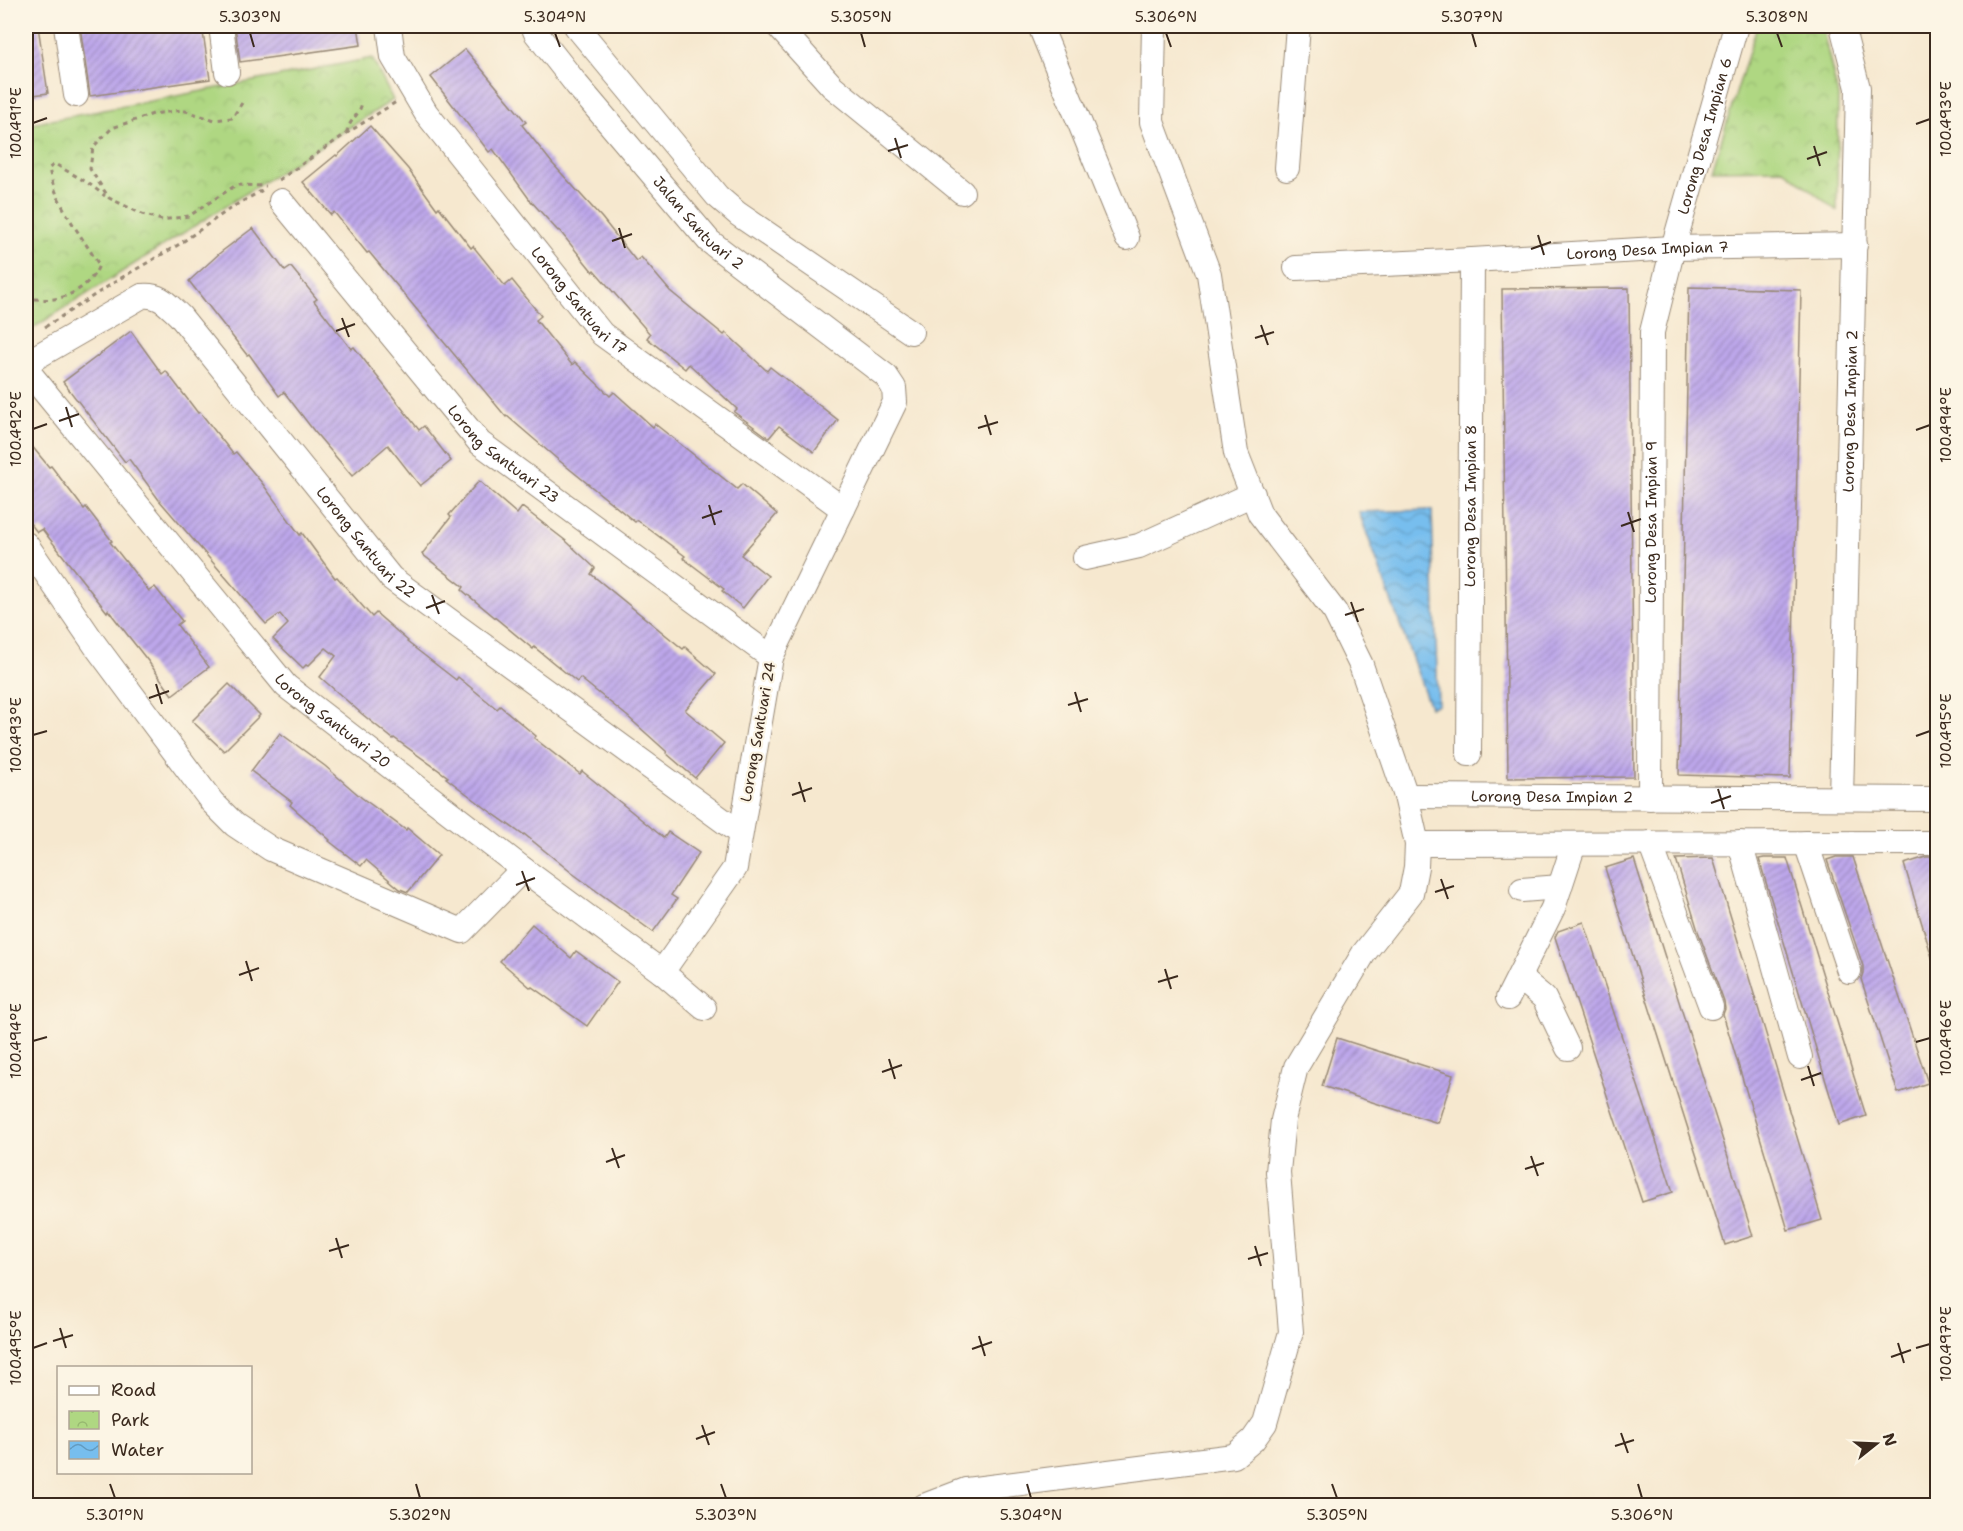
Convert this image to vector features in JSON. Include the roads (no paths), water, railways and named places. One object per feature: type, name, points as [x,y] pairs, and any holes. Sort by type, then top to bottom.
[{"type":"street","points":[[66,26],[76,95]]},
{"type":"street","points":[[221,26],[227,72]]},
{"type":"street","name":"Lorong Santuari 17","points":[[389,26],[393,57],[426,112],[602,334],[843,509]]},
{"type":"street","name":"Jalan Santuari 2","points":[[533,26],[577,85],[709,242],[886,376],[894,388]]},
{"type":"street","points":[[576,26],[717,196],[738,214],[911,332]]},
{"type":"street","points":[[778,26],[832,86],[962,192]]},
{"type":"street","points":[[1040,26],[1127,238]]},
{"type":"street","points":[[924,1506],[966,1490],[1234,1456],[1253,1440],[1265,1423],[1291,1332],[1278,1172],[1283,1120],[1296,1067],[1364,953],[1411,893],[1416,867],[1417,844],[1406,796],[1361,665],[1335,612],[1260,514],[1236,453],[1209,274],[1152,122],[1154,26]]},
{"type":"street","points":[[1287,168],[1298,26]]},
{"type":"street","name":"Lorong Desa Impian 6","points":[[1673,248],[1736,26]]},
{"type":"street","name":"Lorong Desa Impian 2","points":[[1840,798],[1858,88],[1842,26]]},
{"type":"street","name":"Lorong Santuari 23","points":[[280,191],[480,443],[771,657]]},
{"type":"street","name":"Lorong Desa Impian 7","points":[[1296,268],[1673,248],[1855,244]]},
{"type":"street","name":"Lorong Desa Impian 9","points":[[1650,798],[1652,332],[1673,248]]},
{"type":"street","name":"Lorong Desa Impian 8","points":[[1469,754],[1472,260]]},
{"type":"street","name":"Lorong Santuari 22","points":[[26,363],[142,296],[153,295],[167,304],[180,316],[391,578],[740,832]]},
{"type":"street","name":"Lorong Santuari 20","points":[[26,369],[286,686],[523,869],[662,972],[704,1008]]},
{"type":"street","name":"Lorong Santuari 24","points":[[662,972],[735,868],[771,657],[895,402],[894,388]]},
{"type":"street","points":[[1085,558],[1139,546],[1253,494]]},
{"type":"street","points":[[26,544],[95,645],[212,802],[235,825],[271,849],[462,931],[523,869]]},
{"type":"street","name":"Lorong Desa Impian 2","points":[[1406,796],[1938,800]]},
{"type":"street","points":[[1650,843],[1711,1007]]},
{"type":"street","points":[[1740,843],[1800,1057]]},
{"type":"street","points":[[1806,843],[1849,971]]},
{"type":"street","points":[[1417,844],[1938,843]]},
{"type":"street","points":[[1568,1048],[1544,998],[1513,987],[1552,908],[1574,844]]},
{"type":"street","points":[[1522,890],[1560,887]]},
{"type":"water","points":[[1432,510],[1438,705],[1430,707],[1359,512]]}]
